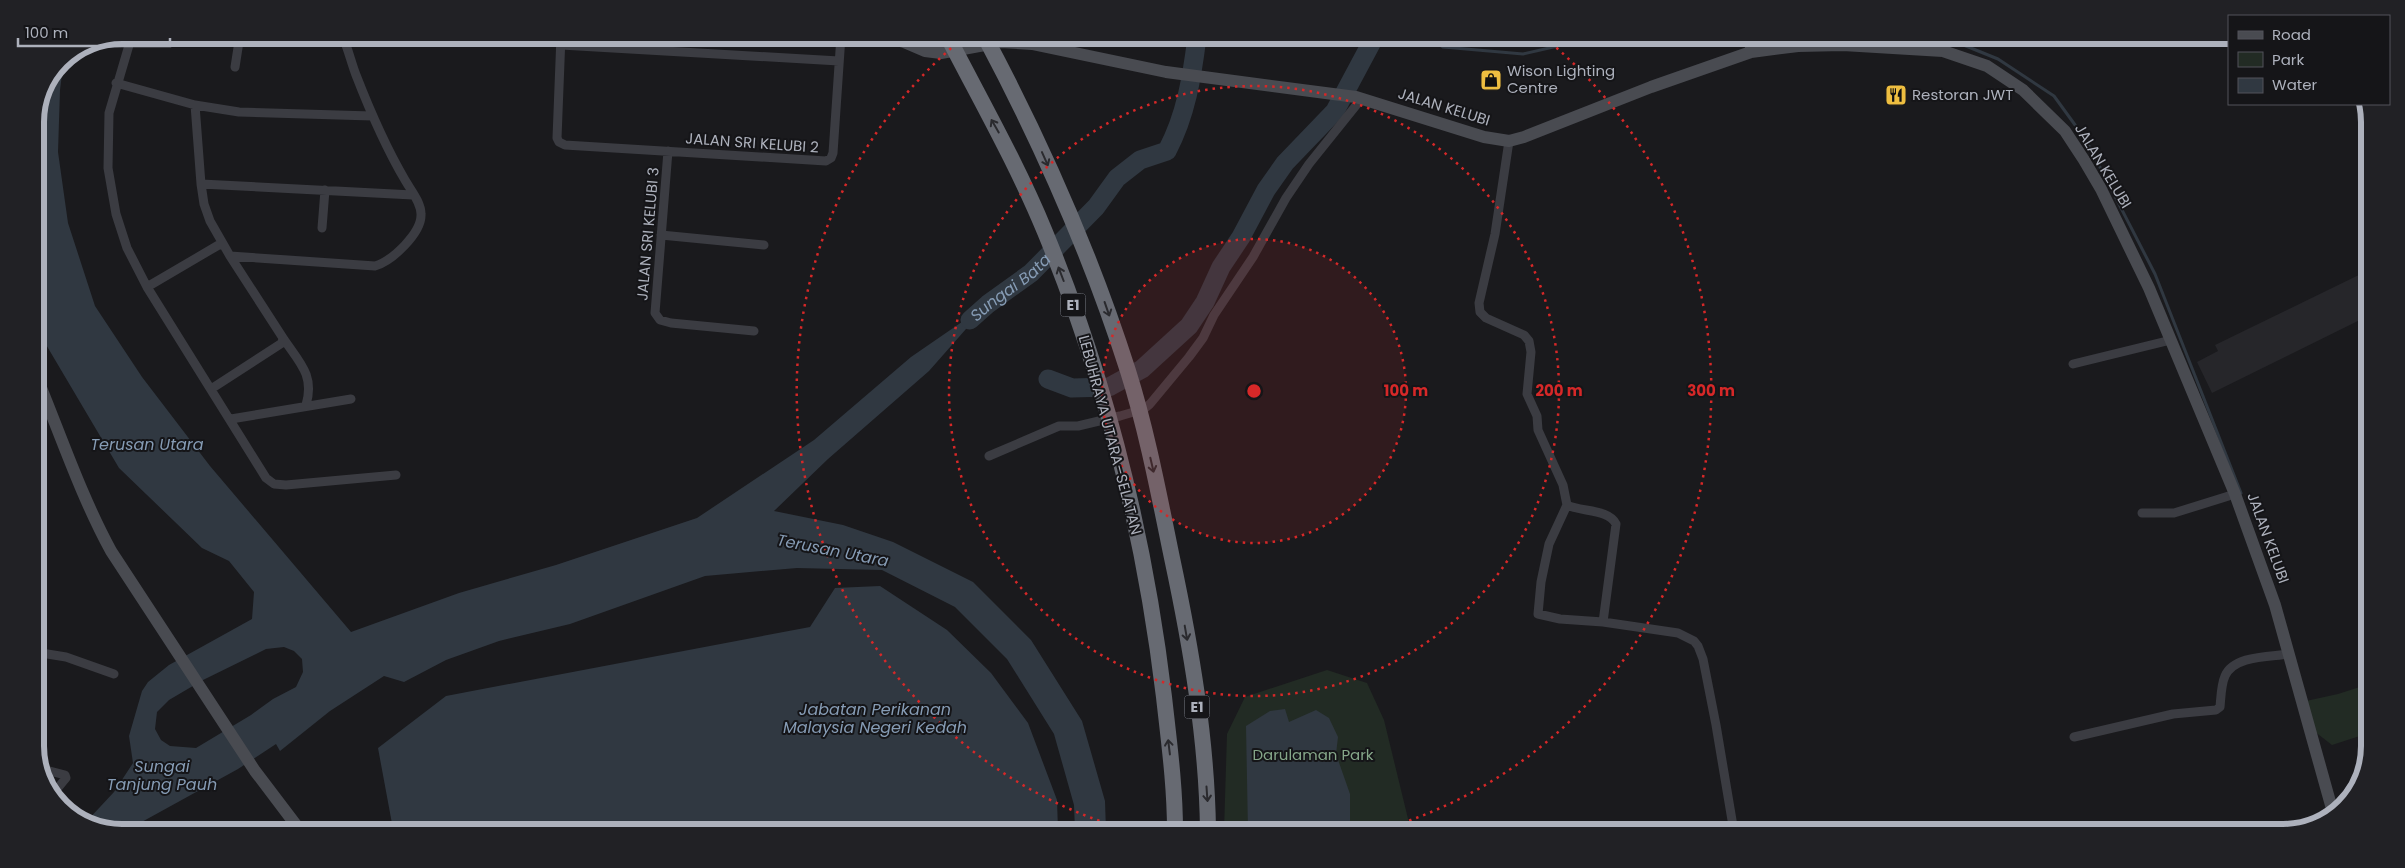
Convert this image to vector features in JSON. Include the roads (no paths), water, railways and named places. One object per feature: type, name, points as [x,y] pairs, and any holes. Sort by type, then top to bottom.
[{"type":"highway","name":"LEBUHRAYA UTARA–SELATAN","points":[[952,44],[1000,134],[1032,202],[1087,345],[1110,424],[1149,590],[1170,752],[1175,800],[1175,824]]},
{"type":"highway","name":"LEBUHRAYA UTARA–SELATAN","points":[[989,44],[1031,127],[1074,222],[1100,290],[1142,421],[1178,585],[1188,645],[1205,775],[1208,824]]},
{"type":"main road","name":"JALAN KELUBI","points":[[905,44],[934,53],[954,52],[992,44]]},
{"type":"main road","name":"JALAN KELUBI","points":[[1032,44],[1166,72],[1359,98],[1470,134],[1509,140],[1524,137],[1651,87],[1752,52],[1828,45],[1943,51],[1987,66],[2017,85],[2053,118],[2084,160],[2126,239],[2171,340],[2235,494],[2275,605],[2332,807]]},
{"type":"main road","points":[[1751,44],[1752,52]]},
{"type":"main road","points":[[44,397],[96,524],[130,583],[255,771],[295,824]]},
{"type":"street","points":[[129,44],[116,83],[109,113],[108,139],[112,195],[127,248],[147,287],[266,478],[274,484],[286,485],[396,475]]},
{"type":"street","points":[[235,68],[239,44]]},
{"type":"street","points":[[230,256],[364,266],[383,264],[395,256],[420,219],[420,208],[372,116],[345,44]]},
{"type":"street","name":"JALAN SRI KELUBI 3","points":[[561,44],[557,138],[559,142],[565,145],[668,151],[655,313],[660,320],[671,324],[754,331]]},
{"type":"street","points":[[614,44],[839,61]]},
{"type":"street","name":"JALAN SRI KELUBI 2","points":[[668,151],[826,161],[831,158],[840,44]]},
{"type":"street","points":[[1065,44],[1070,52]]},
{"type":"street","points":[[116,83],[195,105],[238,112],[372,116]]},
{"type":"street","points":[[989,456],[1059,426],[1078,426],[1120,416],[1144,409],[1150,404],[1203,338],[1214,315],[1309,164],[1359,98]]},
{"type":"street","points":[[195,105],[200,184],[204,204],[222,243],[308,375],[310,386],[306,406]]},
{"type":"street","points":[[1509,140],[1495,234],[1479,310],[1486,318],[1524,335],[1530,341],[1528,394],[1537,416],[1538,430],[1563,485],[1567,506],[1550,544],[1541,582],[1538,614],[1560,619],[1603,622],[1678,634],[1694,641],[1703,659],[1733,824]]},
{"type":"street","points":[[200,184],[413,195]]},
{"type":"street","points":[[322,228],[325,190]]},
{"type":"street","points":[[661,235],[764,245]]},
{"type":"street","points":[[147,287],[222,243]]},
{"type":"street","points":[[211,389],[282,343],[283,338]]},
{"type":"street","points":[[2073,364],[2171,340]]},
{"type":"street","points":[[230,419],[351,399]]},
{"type":"street","points":[[2142,513],[2174,513],[2235,494]]},
{"type":"street","points":[[1567,506],[1576,510],[1608,515],[1616,524],[1603,622]]},
{"type":"street","points":[[44,653],[66,656],[114,674]]},
{"type":"street","points":[[2074,737],[2173,714],[2216,710],[2220,707],[2225,676],[2230,667],[2244,660],[2289,654]]},
{"type":"street","points":[[48,770],[60,772],[66,778],[57,789]]},
{"type":"water","points":[[62,72],[58,152],[68,223],[95,306],[142,377],[210,466],[351,632],[459,593],[556,565],[697,518],[814,440],[911,357],[988,304],[929,371],[828,459],[774,511],[843,525],[893,542],[973,582],[1031,640],[1082,721],[1105,801],[1106,824],[1075,824],[1074,805],[1054,734],[1007,659],[955,607],[882,570],[797,568],[705,576],[570,624],[499,641],[446,660],[404,682],[384,676],[330,711],[280,751],[276,744],[238,769],[138,824],[107,823],[97,820],[90,817],[114,792],[133,763],[129,736],[142,691],[148,682],[169,665],[252,619],[254,592],[229,561],[202,548],[119,468],[44,341],[45,107],[50,92]],"holes":[[[284,647],[294,651],[302,659],[303,672],[296,687],[273,699],[251,715],[196,748],[170,746],[161,740],[155,729],[157,712],[169,700],[203,680],[266,649]]]},
{"type":"water","name":"Jabatan Perikanan Malaysia Negeri Kedah","points":[[880,586],[947,630],[991,673],[1028,723],[1057,800],[1058,824],[392,824],[378,748],[446,696],[810,627],[835,588]]},
{"type":"water","points":[[1285,709],[1289,722],[1316,710],[1329,718],[1338,737],[1336,754],[1350,794],[1350,824],[1248,824],[1246,726],[1270,711]]},
{"type":"waterway","name":"Sungai Bata","points":[[970,320],[988,304],[1031,273],[1096,207],[1117,178],[1140,160],[1167,151],[1184,110],[1196,44]]},
{"type":"waterway","points":[[1048,379],[1072,388],[1109,387],[1142,369],[1189,326],[1205,302],[1221,267],[1241,237],[1266,190],[1285,163],[1335,111],[1371,44]]},
{"type":"waterway","points":[[1438,44],[1443,47],[1523,54],[1567,44]]},
{"type":"waterway","points":[[1961,44],[1998,59],[2054,96],[2086,140],[2155,274],[2241,493]]},
{"type":"place","name":"Wison Lighting Centre","points":[[1491,80]]},
{"type":"place","name":"Restoran JWT","points":[[1896,95]]},
{"type":"water label","name":"Terusan Utara","points":[[147,444]]},
{"type":"water label","name":"Terusan Utara","points":[[833,550]]},
{"type":"water label","name":"Sungai Tanjung Pauh","points":[[162,775]]},
{"type":"park label","name":"Darulaman Park","points":[[1313,755]]}]
